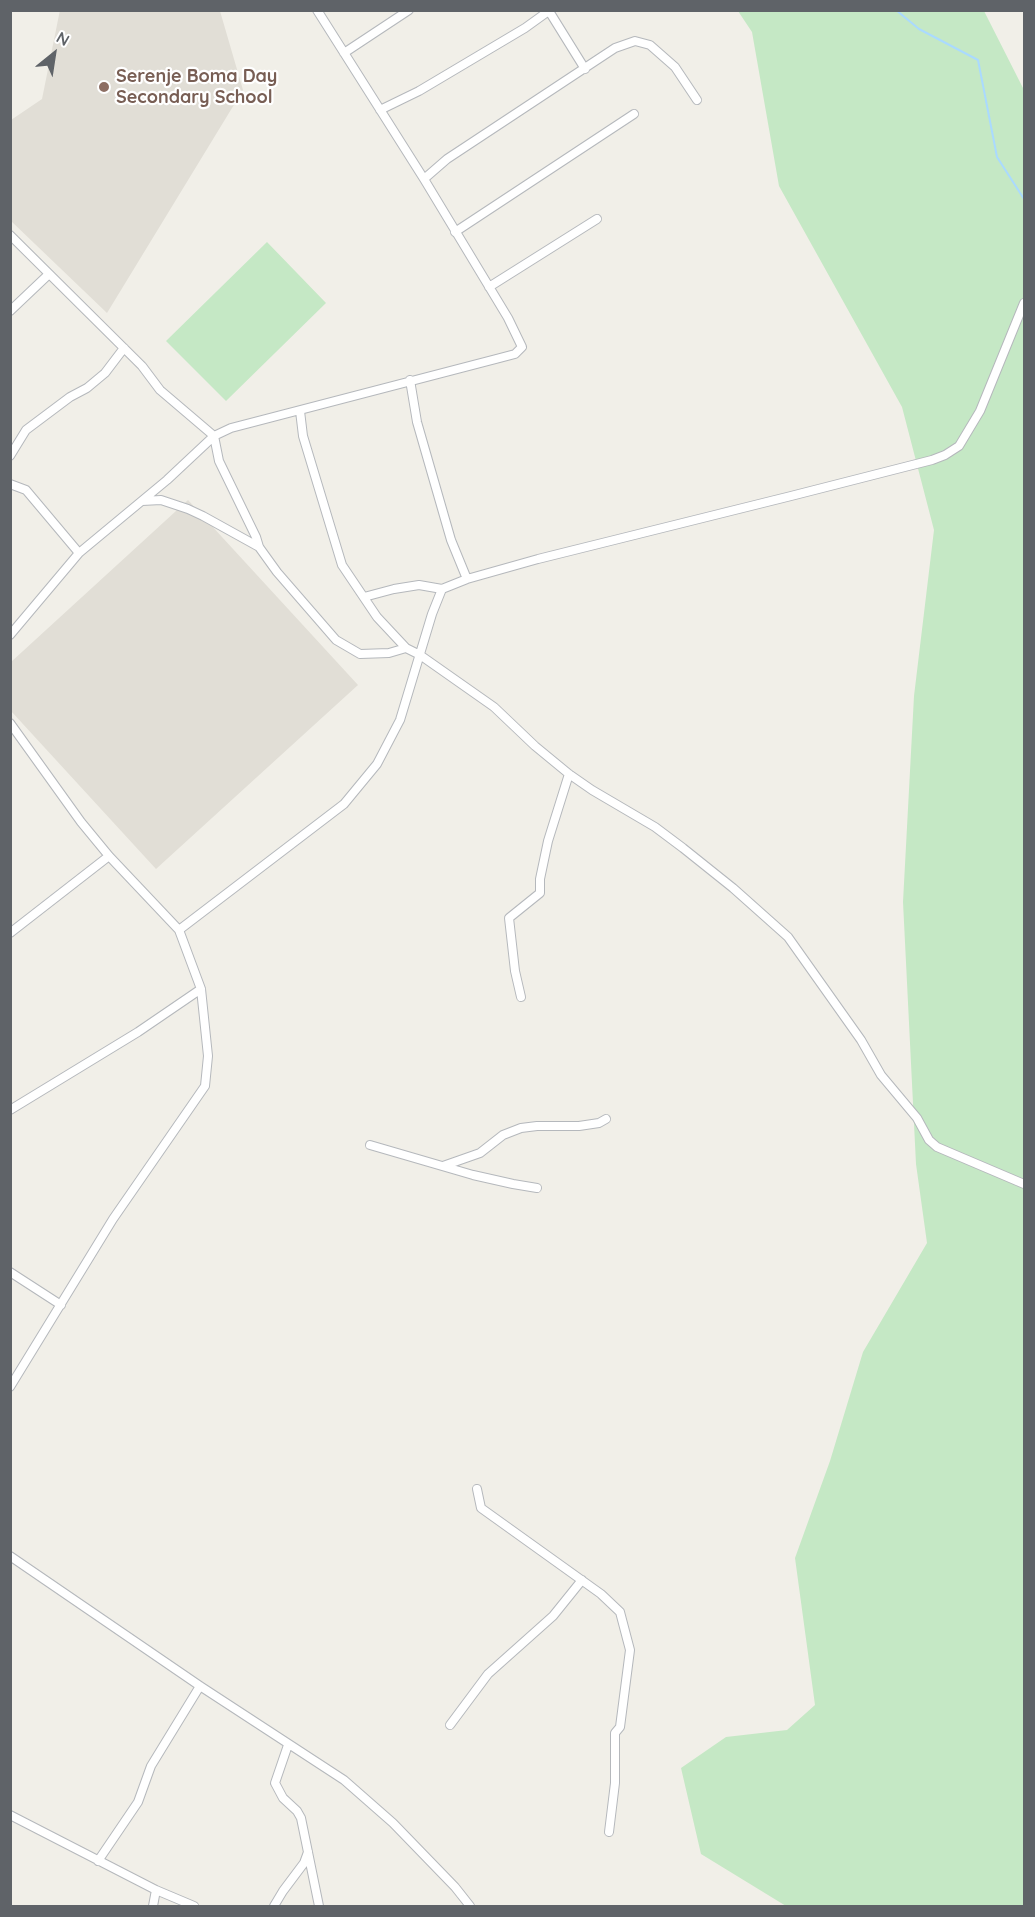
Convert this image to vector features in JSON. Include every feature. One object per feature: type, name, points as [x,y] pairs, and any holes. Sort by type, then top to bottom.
[{"type":"street","points":[[10,635],[79,553],[142,501],[214,436],[231,428],[410,380],[496,360],[515,354],[522,347],[508,318],[424,179],[317,10]]},
{"type":"street","points":[[344,53],[409,10]]},
{"type":"street","points":[[380,110],[419,91],[525,28],[549,11],[585,69]]},
{"type":"street","points":[[424,179],[447,159],[615,48],[635,41],[650,45],[675,67],[697,100]]},
{"type":"street","points":[[455,232],[634,114]]},
{"type":"street","points":[[489,287],[597,219]]},
{"type":"street","points":[[10,235],[124,348],[160,390],[214,436],[219,461],[259,547],[277,572],[336,640],[360,654],[389,653],[406,648]]},
{"type":"street","points":[[10,311],[49,274]]},
{"type":"street","points":[[364,597],[419,585],[442,589],[466,579],[945,455],[959,446],[980,411],[1024,303]]},
{"type":"street","points":[[10,456],[26,430],[105,373],[124,348]]},
{"type":"street","points":[[410,380],[417,422],[451,540],[466,579]]},
{"type":"street","points":[[300,411],[303,436],[342,566],[376,617],[406,648],[420,655],[494,707],[569,774],[655,827],[733,888],[788,937],[861,1040],[881,1075],[917,1118],[929,1140],[937,1147],[1024,1184]]},
{"type":"street","points":[[10,484],[26,490],[79,553]]},
{"type":"street","points":[[142,501],[161,500],[188,509],[259,547]]},
{"type":"street","points":[[179,930],[344,804],[377,764],[400,720],[432,614],[442,589]]},
{"type":"street","points":[[10,723],[81,822],[109,856],[179,930],[201,989],[208,1056],[205,1086],[113,1219],[10,1387]]},
{"type":"street","points":[[521,998],[515,971],[509,918],[540,893],[540,879],[548,841],[569,774]]},
{"type":"street","points":[[10,933],[109,856]]},
{"type":"street","points":[[10,1110],[138,1032],[201,989]]},
{"type":"street","points":[[443,1166],[480,1153],[503,1135],[521,1128],[579,1126],[599,1123],[606,1119]]},
{"type":"street","points":[[370,1145],[443,1166],[537,1188]]},
{"type":"street","points":[[10,1272],[61,1305]]},
{"type":"street","points":[[477,1489],[481,1508],[601,1594],[620,1612],[630,1650],[620,1727],[615,1733],[615,1783],[609,1832]]},
{"type":"street","points":[[10,1556],[200,1686],[344,1780],[393,1823],[455,1887],[470,1906]]},
{"type":"street","points":[[450,1725],[488,1674],[553,1616],[582,1580]]},
{"type":"street","points":[[98,1861],[138,1802],[151,1766],[200,1686]]},
{"type":"street","points":[[288,1744],[275,1783],[283,1798],[301,1818],[319,1906]]},
{"type":"street","points":[[10,1815],[156,1890],[194,1906]]},
{"type":"street","points":[[274,1906],[304,1863],[308,1851]]},
{"type":"street","points":[[153,1906],[156,1890]]},
{"type":"shaded area","points":[[60,10],[220,11],[243,90],[107,313],[11,221],[11,120],[42,99]]},
{"type":"shaded area","points":[[188,500],[358,685],[156,869],[11,711],[11,662]]},
{"type":"green space","points":[[738,11],[984,11],[1024,90],[1024,1906],[786,1906],[701,1854],[681,1768],[726,1737],[787,1730],[815,1705],[795,1558],[830,1461],[863,1352],[927,1243],[916,1164],[903,902],[914,696],[934,530],[902,407],[779,186],[752,32]]},
{"type":"green space","points":[[267,242],[326,303],[226,401],[166,341]]},
{"type":"waterway","points":[[896,10],[919,29],[978,60],[997,157],[1024,199]]},
{"type":"place","name":"Serenje Boma Day Secondary School","points":[[104,87]]}]
